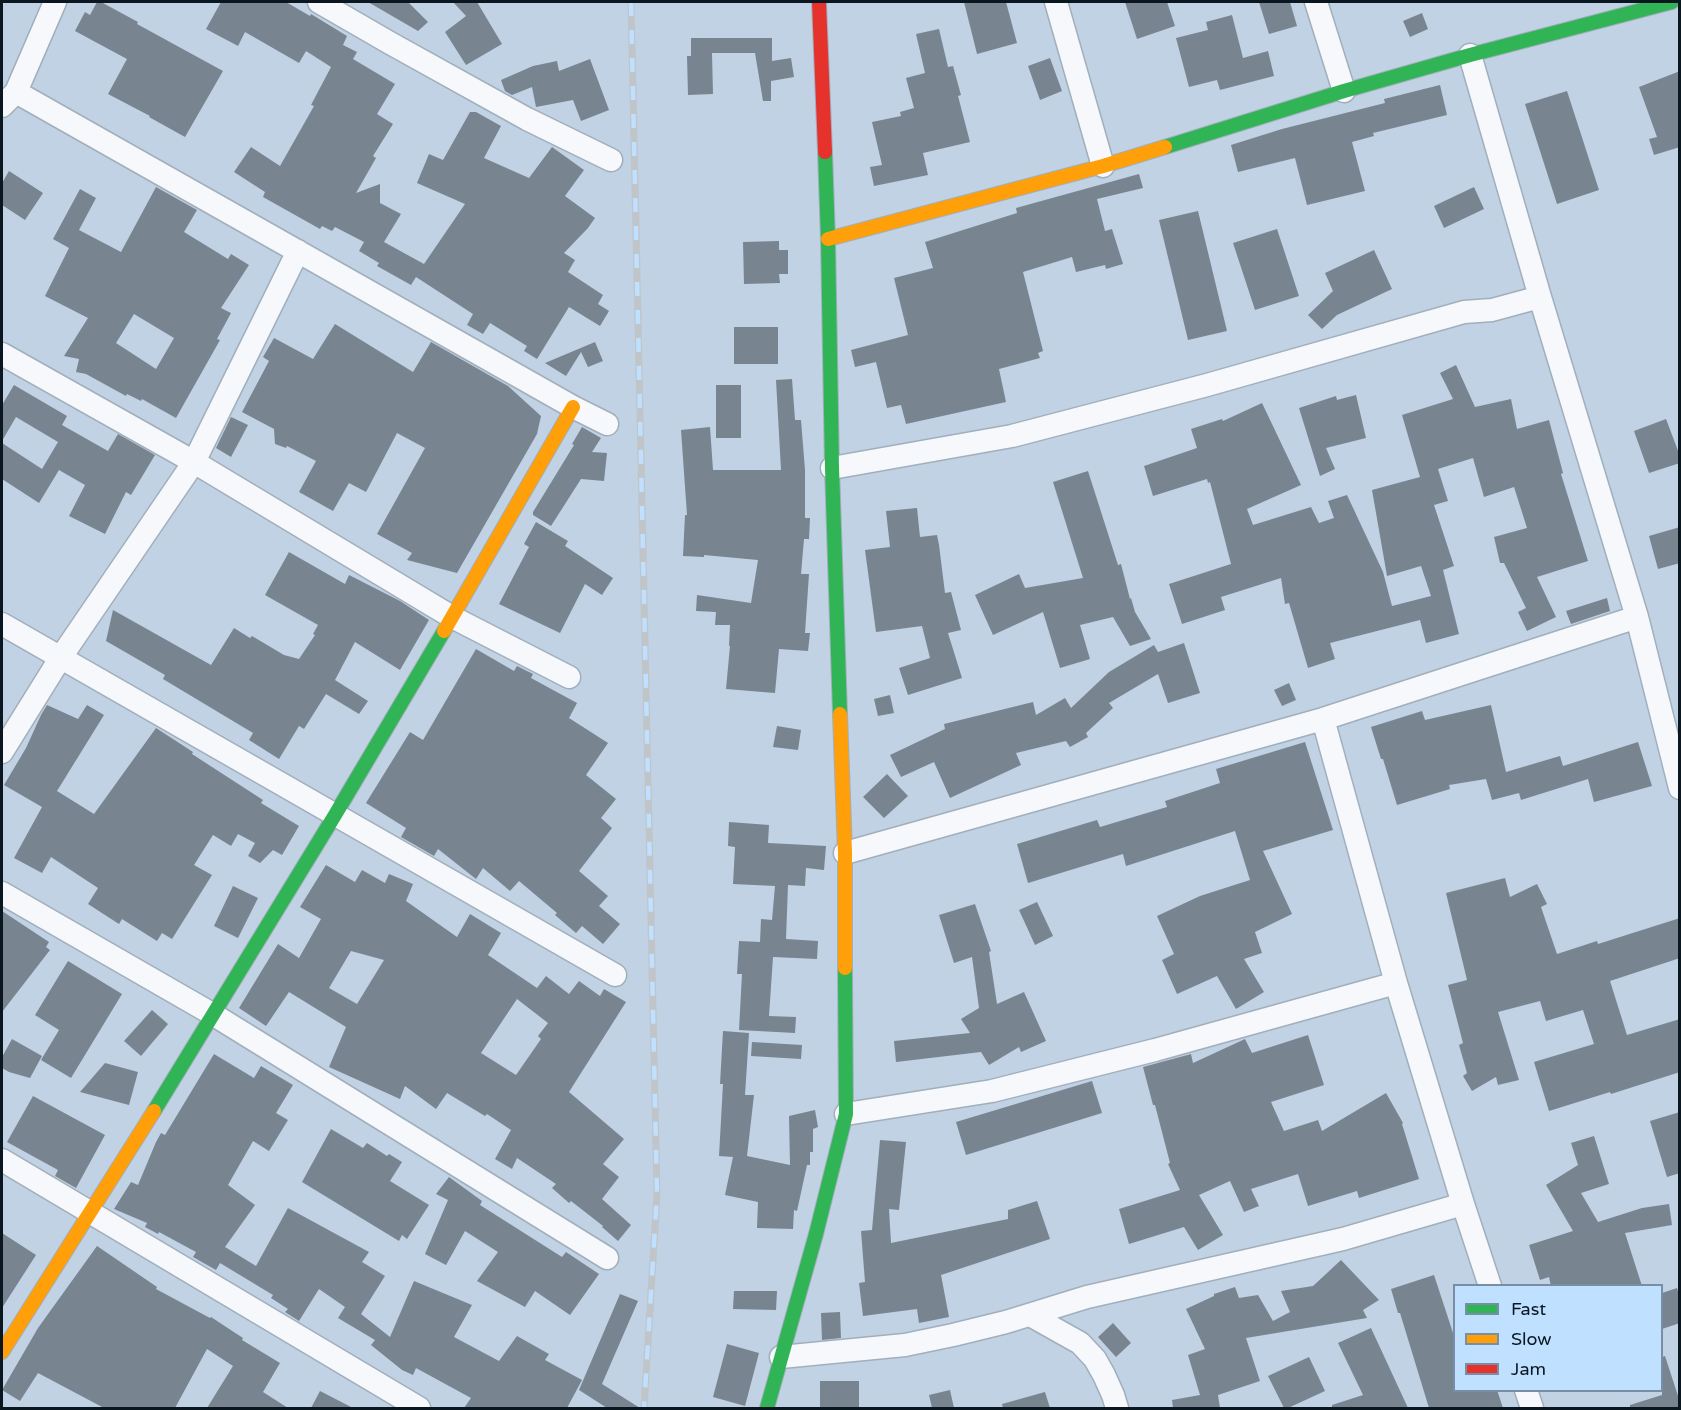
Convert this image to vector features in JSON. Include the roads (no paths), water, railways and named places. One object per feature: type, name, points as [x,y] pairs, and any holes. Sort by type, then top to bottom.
[{"type":"street","points":[[55,2],[9,99],[298,251],[607,424]]},
{"type":"street","points":[[319,2],[527,119],[611,160]]},
{"type":"street","points":[[767,1408],[816,1234],[846,1114],[845,853],[819,2]]},
{"type":"street","points":[[1056,2],[1103,166]]},
{"type":"street","points":[[1316,2],[1344,92]]},
{"type":"street","points":[[828,240],[1103,166],[1470,54],[1672,2]]},
{"type":"street","points":[[1470,54],[1540,297],[1637,617],[1680,788]]},
{"type":"street","points":[[2,752],[61,657],[194,462],[298,251]]},
{"type":"street","points":[[832,468],[1012,436],[1207,385],[1464,312],[1492,310],[1540,297]]},
{"type":"street","points":[[2,354],[194,462],[452,617],[569,677]]},
{"type":"street","points":[[2,1352],[90,1214],[335,815],[573,407]]},
{"type":"street","points":[[845,853],[1323,719],[1637,617]]},
{"type":"street","points":[[2,624],[615,975]]},
{"type":"street","points":[[1323,719],[1396,983],[1462,1204],[1489,1284]]},
{"type":"street","points":[[2,893],[214,1014],[608,1258]]},
{"type":"street","points":[[846,1114],[992,1091],[1155,1050],[1396,983]]},
{"type":"street","points":[[2,1160],[419,1408]]},
{"type":"street","points":[[781,1358],[904,1345],[1006,1322],[1086,1297],[1343,1239],[1462,1204]]},
{"type":"street","points":[[1030,1315],[1080,1342],[1095,1359],[1104,1375],[1117,1408]]},
{"type":"street","points":[[1527,1392],[1532,1408]]},
{"type":"railway","points":[[631,2],[657,1194],[644,1408]]}]
